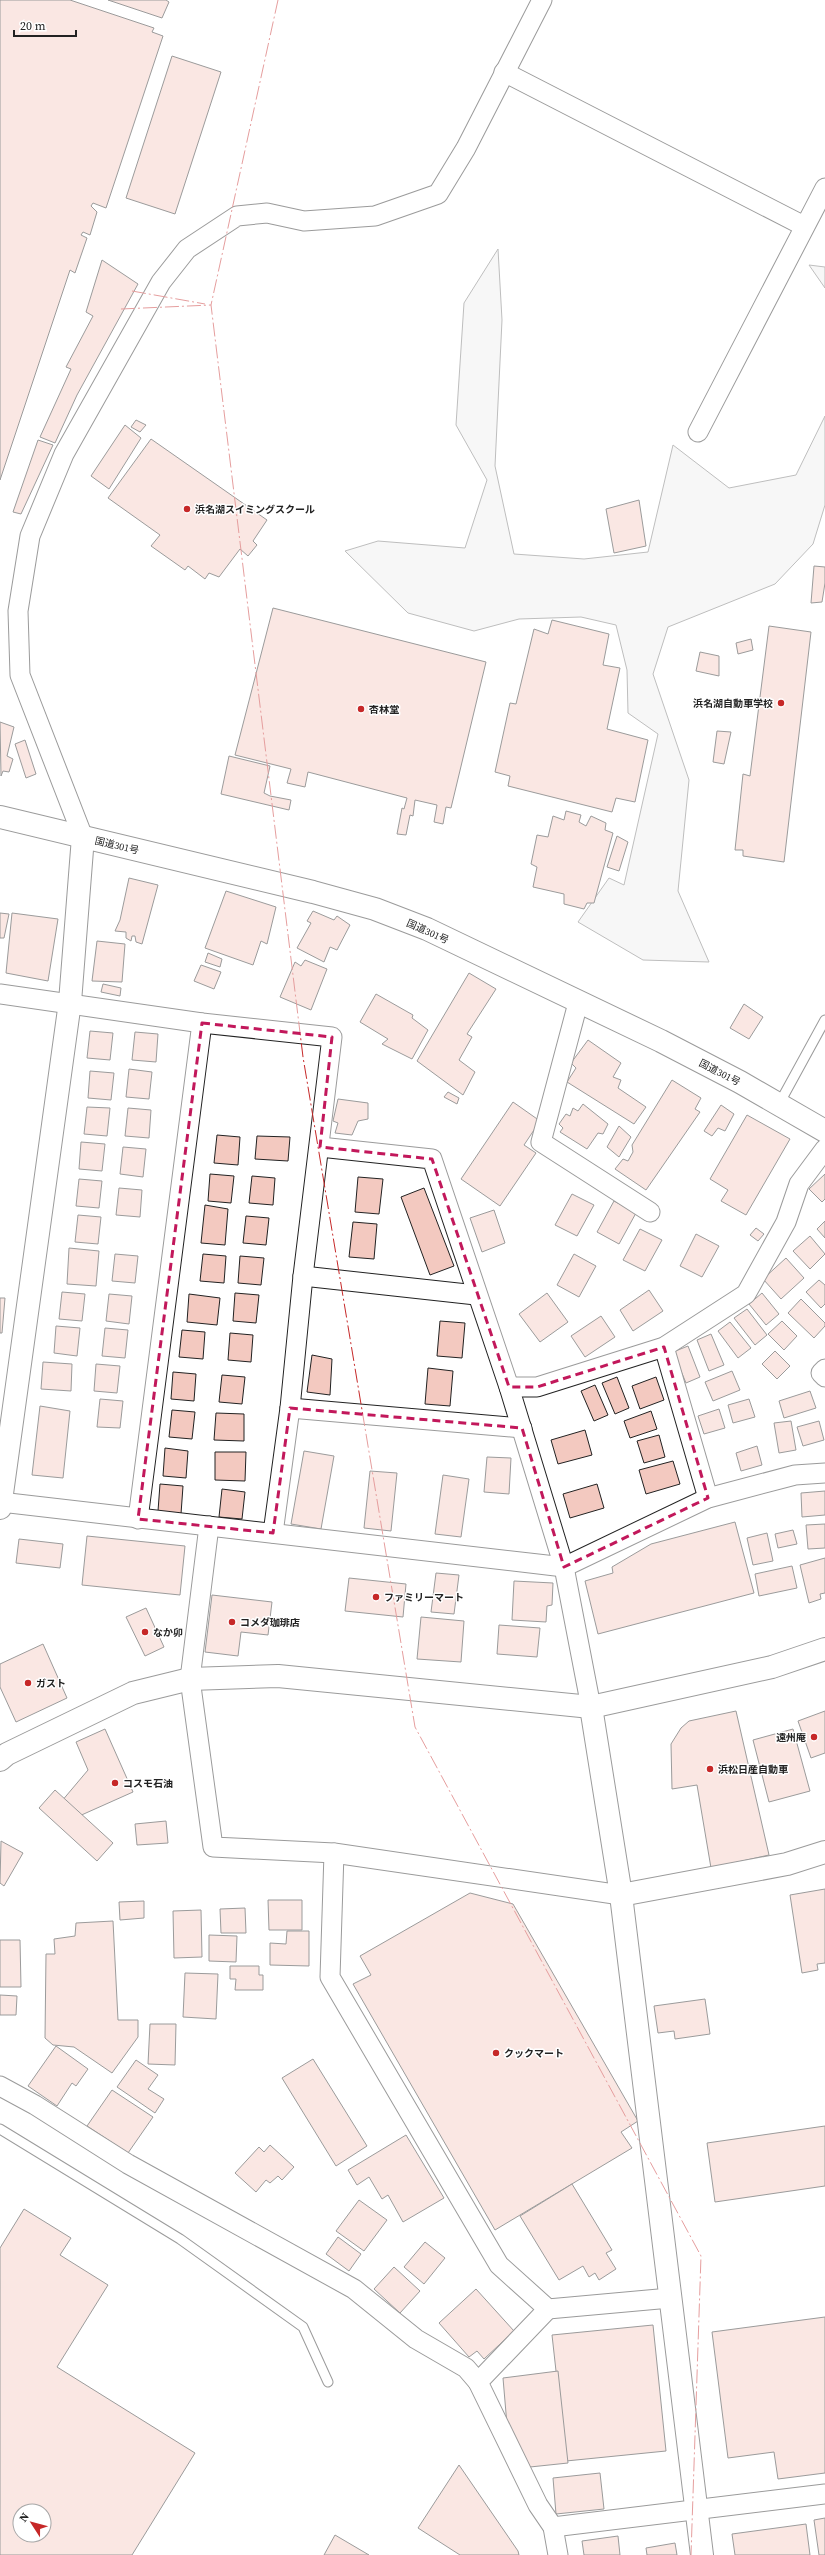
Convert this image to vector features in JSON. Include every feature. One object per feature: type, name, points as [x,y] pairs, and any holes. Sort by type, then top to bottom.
[{"type":"main road","name":"国道301号","points":[[0,817],[313,892],[375,910],[427,929],[578,1003],[661,1041],[825,1131]]},
{"type":"main road","points":[[1,1504],[70,1002],[83,837]]},
{"type":"main road","points":[[2,1751],[133,1693],[190,1679],[278,1676],[591,1707],[772,1667],[825,1649]]},
{"type":"main road","points":[[591,1707],[621,1895],[702,2555]]},
{"type":"main road","points":[[621,1895],[787,1864],[825,1852]]},
{"type":"street","points":[[83,837],[20,675],[18,611],[30,536],[64,454],[161,282],[187,249],[237,216],[267,213],[304,220],[375,216],[438,194],[466,148],[542,0]]},
{"type":"street","points":[[504,72],[804,226]]},
{"type":"street","points":[[698,432],[825,188]]},
{"type":"street","points":[[0,994],[70,1002],[202,1022],[332,1037],[320,1147],[303,1276],[290,1408],[273,1532]]},
{"type":"street","points":[[578,1003],[541,1142],[650,1212]]},
{"type":"street","points":[[138,1519],[202,1022]]},
{"type":"street","points":[[320,1147],[432,1159],[476,1295],[522,1428],[564,1567],[591,1707]]},
{"type":"street","points":[[508,1387],[537,1387],[664,1347],[746,1294],[786,1222],[799,1184],[825,1149]]},
{"type":"street","points":[[303,1276],[476,1295]]},
{"type":"street","points":[[664,1347],[708,1498]]},
{"type":"street","points":[[825,1369],[821,1373],[825,1377]]},
{"type":"street","points":[[290,1408],[522,1428]]},
{"type":"street","points":[[1,1504],[273,1532],[564,1567],[708,1498],[795,1475],[825,1473]]},
{"type":"street","points":[[209,1526],[190,1679],[213,1847],[334,1853],[621,1895]]},
{"type":"street","points":[[334,1853],[330,1977],[499,2265],[548,2309]]},
{"type":"street","points":[[0,2086],[36,2105],[128,2164],[354,2289],[416,2339],[466,2368],[478,2382],[538,2506],[553,2527],[558,2555]]},
{"type":"street","points":[[478,2382],[548,2309],[670,2298]]},
{"type":"street","points":[[553,2527],[825,2494]]},
{"type":"lane","points":[[778,1104],[825,1020]]},
{"type":"lane","points":[[0,2129],[180,2239],[303,2327],[328,2382]]},
{"type":"highlighted area","points":[[202,1023],[332,1037],[320,1147],[432,1159],[509,1387],[537,1387],[664,1347],[708,1498],[564,1567],[522,1428],[290,1408],[273,1533],[138,1519]]},
{"type":"shaded area","points":[[498,249],[502,320],[495,466],[514,554],[584,559],[648,552],[673,445],[729,488],[796,475],[825,416],[825,505],[813,544],[775,584],[668,627],[653,674],[689,780],[678,891],[709,962],[643,960],[578,922],[609,878],[624,885],[658,734],[628,713],[627,670],[616,625],[581,617],[519,619],[474,631],[408,613],[345,551],[378,541],[465,548],[487,480],[456,425],[464,303]]},
{"type":"shaded area","points":[[809,265],[825,267],[825,288]]},
{"type":"building","points":[[0,0],[70,0],[154,28],[152,32],[163,36],[106,208],[93,203],[91,206],[97,212],[90,235],[83,232],[81,235],[87,238],[75,273],[70,270],[0,480]]},
{"type":"building","points":[[108,0],[166,0],[169,2],[162,18]]},
{"type":"building","points":[[172,56],[221,72],[175,214],[126,198]]},
{"type":"building","points":[[102,260],[138,284],[77,395],[55,443],[40,437],[71,369],[66,367],[93,316],[86,312]]},
{"type":"building","points":[[136,420],[146,425],[140,432],[131,427]]},
{"type":"building","points":[[125,425],[141,438],[109,489],[91,476]]},
{"type":"building","name":"浜名湖スイミングスクール","points":[[151,439],[267,520],[253,541],[257,545],[248,556],[240,549],[219,577],[209,573],[205,579],[188,566],[185,570],[151,546],[160,535],[108,498]]},
{"type":"building","points":[[38,440],[53,445],[21,514],[13,512]]},
{"type":"building","points":[[639,500],[646,546],[614,553],[606,509]]},
{"type":"building","points":[[814,566],[825,567],[825,583],[822,602],[811,603]]},
{"type":"building","name":"杏林堂","points":[[273,608],[486,662],[451,808],[446,807],[443,824],[434,822],[437,805],[415,800],[413,816],[410,815],[406,835],[397,834],[402,808],[404,809],[407,798],[308,772],[305,787],[287,783],[291,769],[235,755]]},
{"type":"building","points":[[552,620],[609,634],[603,665],[620,668],[607,729],[648,740],[635,802],[616,798],[612,812],[508,786],[510,776],[495,772],[510,703],[516,704],[534,629],[548,634]]},
{"type":"building","name":"浜名湖自動車学校","points":[[769,626],[811,632],[784,862],[743,856],[743,850],[735,850],[743,774],[750,776]]},
{"type":"building","points":[[751,639],[753,650],[738,654],[736,643]]},
{"type":"building","points":[[700,652],[719,656],[719,676],[696,671]]},
{"type":"building","points":[[0,722],[14,727],[7,756],[13,759],[9,772],[3,771],[1,776]]},
{"type":"building","points":[[717,731],[731,732],[724,764],[713,762]]},
{"type":"building","points":[[25,740],[36,774],[26,778],[15,744]]},
{"type":"building","points":[[229,756],[270,766],[264,793],[270,796],[291,800],[289,810],[221,794]]},
{"type":"building","points":[[566,811],[581,815],[579,822],[586,826],[591,816],[606,823],[605,830],[613,833],[594,903],[587,903],[584,909],[564,904],[564,894],[533,887],[537,867],[531,864],[537,835],[548,837],[553,816],[564,820]]},
{"type":"building","points":[[617,836],[628,842],[619,871],[607,867]]},
{"type":"building","points":[[129,878],[158,885],[142,944],[136,942],[135,936],[132,936],[131,941],[126,938],[126,932],[115,931],[120,920]]},
{"type":"building","points":[[226,891],[276,907],[267,944],[261,941],[253,965],[205,948]]},
{"type":"building","points":[[313,911],[334,920],[337,916],[350,925],[337,950],[330,947],[324,962],[297,948],[311,923],[307,921]]},
{"type":"building","points":[[0,913],[9,914],[4,938],[0,938]]},
{"type":"building","points":[[12,913],[58,919],[48,981],[6,973]]},
{"type":"building","points":[[97,941],[125,944],[122,982],[92,981]]},
{"type":"building","points":[[208,953],[222,959],[220,967],[205,962]]},
{"type":"building","points":[[305,960],[327,969],[311,1010],[280,997],[295,962],[301,966]]},
{"type":"building","points":[[201,965],[221,972],[214,989],[194,981]]},
{"type":"building","points":[[469,973],[496,989],[467,1034],[472,1037],[459,1060],[475,1072],[463,1095],[417,1061]]},
{"type":"building","points":[[103,984],[121,988],[120,996],[101,992]]},
{"type":"building","points":[[376,994],[413,1015],[412,1018],[428,1030],[412,1059],[382,1044],[388,1039],[360,1022]]},
{"type":"building","points":[[744,1004],[763,1017],[749,1039],[730,1028]]},
{"type":"building","points":[[90,1031],[113,1033],[110,1060],[87,1058]]},
{"type":"building","points":[[135,1032],[158,1034],[156,1062],[132,1060]]},
{"type":"building","points":[[588,1040],[621,1063],[613,1077],[621,1080],[618,1088],[646,1107],[634,1124],[567,1082],[576,1068],[571,1063]]},
{"type":"building","points":[[129,1069],[152,1072],[149,1099],[126,1097]]},
{"type":"building","points":[[90,1071],[114,1073],[111,1100],[88,1098]]},
{"type":"building","points":[[672,1080],[701,1098],[695,1109],[700,1112],[646,1190],[615,1169],[623,1159],[628,1161],[633,1152],[632,1145]]},
{"type":"building","points":[[448,1092],[459,1098],[457,1104],[444,1097]]},
{"type":"building","points":[[338,1099],[368,1103],[368,1119],[358,1121],[352,1135],[335,1133],[338,1123],[333,1121]]},
{"type":"building","points":[[513,1102],[540,1121],[524,1145],[536,1153],[500,1206],[461,1179]]},
{"type":"building","points":[[583,1104],[608,1124],[603,1134],[598,1133],[587,1149],[560,1132],[563,1128],[559,1124],[566,1114],[570,1116],[573,1108],[578,1111]]},
{"type":"building","points":[[721,1105],[734,1114],[725,1131],[718,1128],[712,1136],[704,1131]]},
{"type":"building","points":[[87,1107],[110,1108],[107,1136],[84,1134]]},
{"type":"building","points":[[128,1108],[151,1110],[149,1138],[125,1136]]},
{"type":"building","points":[[747,1115],[790,1139],[746,1215],[721,1201],[728,1190],[710,1179]]},
{"type":"building","points":[[619,1126],[631,1137],[619,1157],[607,1147]]},
{"type":"building","points":[[217,1135],[240,1137],[238,1165],[214,1163]]},
{"type":"building","points":[[257,1136],[290,1137],[288,1161],[255,1159]]},
{"type":"building","points":[[81,1142],[105,1144],[102,1171],[79,1169]]},
{"type":"building","points":[[123,1147],[146,1149],[143,1177],[120,1174]]},
{"type":"building","points":[[210,1174],[234,1176],[231,1203],[208,1201]]},
{"type":"building","points":[[825,1174],[825,1199],[822,1202],[809,1189]]},
{"type":"building","points":[[252,1176],[275,1178],[273,1205],[249,1203]]},
{"type":"building","points":[[358,1177],[383,1179],[379,1214],[355,1212]]},
{"type":"building","points":[[79,1179],[102,1181],[99,1208],[76,1206]]},
{"type":"building","points":[[119,1188],[142,1190],[140,1217],[116,1215]]},
{"type":"building","points":[[424,1188],[454,1266],[430,1275],[401,1197]]},
{"type":"building","points":[[572,1194],[594,1205],[577,1236],[555,1225]]},
{"type":"building","points":[[614,1201],[636,1213],[619,1244],[597,1232]]},
{"type":"building","points":[[205,1205],[228,1209],[225,1245],[201,1243]]},
{"type":"building","points":[[494,1210],[505,1243],[482,1252],[470,1218]]},
{"type":"building","points":[[78,1215],[101,1217],[98,1244],[75,1242]]},
{"type":"building","points":[[246,1216],[269,1218],[266,1245],[243,1243]]},
{"type":"building","points":[[825,1221],[825,1238],[817,1229]]},
{"type":"building","points":[[353,1222],[377,1224],[374,1259],[349,1257]]},
{"type":"building","points":[[756,1228],[764,1234],[758,1241],[750,1235]]},
{"type":"building","points":[[640,1229],[662,1240],[645,1271],[623,1260]]},
{"type":"building","points":[[696,1234],[719,1246],[702,1277],[680,1266]]},
{"type":"building","points":[[810,1236],[825,1254],[810,1269],[793,1251]]},
{"type":"building","points":[[69,1248],[99,1251],[96,1286],[67,1284]]},
{"type":"building","points":[[115,1254],[138,1256],[135,1283],[112,1281]]},
{"type":"building","points":[[203,1254],[226,1256],[224,1283],[200,1281]]},
{"type":"building","points":[[574,1254],[596,1266],[579,1297],[557,1285]]},
{"type":"building","points":[[240,1256],[264,1258],[261,1285],[238,1283]]},
{"type":"building","points":[[786,1258],[804,1278],[781,1299],[763,1279]]},
{"type":"building","points":[[819,1280],[825,1285],[825,1304],[821,1308],[806,1292]]},
{"type":"building","points":[[649,1290],[663,1311],[633,1331],[620,1310]]},
{"type":"building","points":[[62,1292],[85,1294],[82,1321],[59,1319]]},
{"type":"building","points":[[235,1293],[259,1295],[256,1323],[233,1321]]},
{"type":"building","points":[[547,1293],[568,1322],[540,1342],[519,1314]]},
{"type":"building","points":[[762,1293],[779,1314],[766,1325],[749,1304]]},
{"type":"building","points":[[109,1294],[132,1296],[129,1324],[106,1321]]},
{"type":"building","points":[[189,1294],[220,1298],[217,1325],[187,1322]]},
{"type":"building","points":[[0,1298],[5,1298],[2,1333],[0,1333]]},
{"type":"building","points":[[801,1299],[825,1323],[825,1326],[814,1338],[788,1313]]},
{"type":"building","points":[[747,1309],[767,1335],[755,1345],[734,1318]]},
{"type":"building","points":[[601,1316],[615,1337],[585,1357],[571,1336]]},
{"type":"building","points":[[440,1321],[465,1323],[462,1358],[437,1356]]},
{"type":"building","points":[[782,1321],[797,1336],[784,1350],[768,1334]]},
{"type":"building","points":[[730,1322],[751,1348],[738,1358],[718,1331]]},
{"type":"building","points":[[56,1326],[80,1328],[77,1356],[54,1353]]},
{"type":"building","points":[[105,1328],[128,1330],[125,1358],[102,1356]]},
{"type":"building","points":[[182,1330],[205,1332],[203,1359],[179,1357]]},
{"type":"building","points":[[230,1333],[253,1335],[251,1362],[228,1360]]},
{"type":"building","points":[[711,1334],[724,1365],[709,1371],[697,1340]]},
{"type":"building","points":[[688,1346],[700,1377],[686,1383],[673,1352]]},
{"type":"building","points":[[775,1351],[790,1366],[777,1379],[762,1364]]},
{"type":"building","points":[[312,1355],[332,1359],[330,1395],[307,1392]]},
{"type":"building","points":[[43,1362],[72,1364],[71,1391],[41,1389]]},
{"type":"building","points":[[96,1364],[120,1366],[117,1393],[94,1391]]},
{"type":"building","points":[[428,1368],[453,1371],[450,1406],[425,1404]]},
{"type":"building","points":[[732,1371],[740,1390],[713,1401],[705,1382]]},
{"type":"building","points":[[173,1372],[196,1374],[194,1401],[171,1399]]},
{"type":"building","points":[[222,1375],[245,1377],[242,1404],[219,1402]]},
{"type":"building","points":[[617,1377],[629,1408],[615,1414],[602,1383]]},
{"type":"building","points":[[656,1377],[664,1400],[640,1409],[632,1386]]},
{"type":"building","points":[[595,1385],[608,1415],[594,1421],[581,1391]]},
{"type":"building","points":[[810,1391],[816,1408],[784,1418],[779,1401]]},
{"type":"building","points":[[100,1399],[123,1401],[120,1428],[97,1427]]},
{"type":"building","points":[[749,1399],[755,1417],[733,1423],[728,1405]]},
{"type":"building","points":[[40,1406],[70,1411],[63,1478],[32,1475]]},
{"type":"building","points":[[719,1409],[725,1428],[704,1434],[698,1416]]},
{"type":"building","points":[[172,1410],[195,1412],[192,1439],[169,1437]]},
{"type":"building","points":[[651,1411],[657,1429],[630,1438],[624,1421]]},
{"type":"building","points":[[216,1413],[244,1414],[244,1441],[214,1440]]},
{"type":"building","points":[[791,1421],[796,1450],[779,1453],[774,1423]]},
{"type":"building","points":[[819,1421],[824,1440],[803,1446],[797,1427]]},
{"type":"building","points":[[585,1430],[592,1455],[558,1464],[551,1440]]},
{"type":"building","points":[[659,1435],[665,1457],[644,1463],[637,1441]]},
{"type":"building","points":[[757,1446],[762,1465],[741,1471],[736,1453]]},
{"type":"building","points":[[165,1448],[188,1451],[186,1478],[163,1476]]},
{"type":"building","points":[[304,1451],[334,1456],[321,1529],[291,1524]]},
{"type":"building","points":[[215,1452],[246,1452],[245,1481],[215,1480]]},
{"type":"building","points":[[487,1457],[511,1458],[509,1494],[484,1492]]},
{"type":"building","points":[[673,1461],[680,1484],[646,1494],[639,1470]]},
{"type":"building","points":[[370,1471],[397,1473],[391,1531],[364,1528]]},
{"type":"building","points":[[443,1475],[469,1479],[461,1537],[435,1534]]},
{"type":"building","points":[[160,1484],[183,1486],[181,1514],[158,1511]]},
{"type":"building","points":[[597,1484],[604,1508],[570,1518],[563,1494]]},
{"type":"building","points":[[222,1489],[245,1492],[242,1519],[219,1517]]},
{"type":"building","points":[[825,1491],[825,1515],[802,1517],[801,1493]]},
{"type":"building","points":[[735,1522],[754,1593],[598,1634],[585,1581],[613,1573],[612,1567],[651,1544]]},
{"type":"building","points":[[825,1524],[825,1548],[808,1549],[806,1525]]},
{"type":"building","points":[[793,1530],[797,1544],[778,1548],[775,1534]]},
{"type":"building","points":[[767,1533],[773,1561],[753,1565],[747,1538]]},
{"type":"building","points":[[87,1536],[185,1546],[180,1595],[82,1585]]},
{"type":"building","points":[[19,1539],[63,1544],[60,1568],[16,1563]]},
{"type":"building","points":[[825,1558],[825,1593],[820,1594],[821,1599],[809,1603],[800,1565]]},
{"type":"building","points":[[792,1566],[797,1588],[759,1596],[755,1574]]},
{"type":"building","points":[[436,1573],[459,1575],[454,1614],[431,1612]]},
{"type":"building","points":[[349,1578],[406,1584],[403,1617],[345,1611]]},
{"type":"building","points":[[514,1581],[553,1583],[552,1605],[547,1606],[546,1622],[512,1620]]},
{"type":"building","points":[[212,1595],[272,1602],[268,1635],[241,1632],[238,1656],[205,1652]]},
{"type":"building","name":"なか卯","points":[[146,1608],[164,1647],[145,1656],[126,1617]]},
{"type":"building","points":[[421,1617],[464,1621],[461,1662],[417,1659]]},
{"type":"building","points":[[499,1625],[540,1628],[537,1657],[497,1654]]},
{"type":"building","points":[[43,1644],[67,1698],[16,1722],[0,1687],[0,1664]]},
{"type":"building","points":[[736,1711],[769,1855],[711,1868],[697,1785],[672,1789],[671,1744],[681,1728],[689,1721]]},
{"type":"building","name":"遠州庵","points":[[825,1711],[825,1753],[811,1758],[798,1721]]},
{"type":"building","points":[[105,1729],[133,1792],[77,1817],[61,1802],[88,1770],[76,1742]]},
{"type":"building","points":[[793,1729],[810,1791],[769,1802],[753,1740]]},
{"type":"building","points":[[55,1790],[113,1843],[97,1861],[39,1808]]},
{"type":"building","points":[[166,1821],[168,1843],[137,1845],[135,1824]]},
{"type":"building","points":[[1,1841],[23,1853],[4,1886],[0,1883]]},
{"type":"building","points":[[825,1889],[825,1963],[817,1964],[818,1970],[802,1973],[790,1895]]},
{"type":"building","name":"クックマート","points":[[470,1893],[513,1904],[638,2121],[621,2132],[632,2148],[495,2230],[353,1984],[371,1975],[360,1956]]},
{"type":"building","points":[[268,1900],[302,1900],[302,1930],[269,1930]]},
{"type":"building","points":[[144,1901],[144,1918],[120,1920],[119,1902]]},
{"type":"building","points":[[245,1908],[246,1933],[221,1933],[220,1909]]},
{"type":"building","points":[[201,1910],[202,1957],[174,1958],[173,1911]]},
{"type":"building","points":[[113,1921],[118,2020],[138,2020],[138,2037],[112,2073],[74,2047],[53,2045],[45,2038],[46,1954],[55,1954],[54,1939],[75,1936],[76,1923]]},
{"type":"building","points":[[287,1931],[309,1931],[309,1966],[270,1965],[270,1943],[286,1944]]},
{"type":"building","points":[[209,1935],[237,1936],[236,1962],[209,1961]]},
{"type":"building","points":[[0,1940],[20,1940],[21,1987],[0,1987]]},
{"type":"building","points":[[230,1966],[259,1966],[259,1975],[263,1975],[263,1990],[235,1990],[236,1979],[230,1979]]},
{"type":"building","points":[[185,1973],[218,1974],[216,2019],[183,2017]]},
{"type":"building","points":[[0,1995],[17,1996],[16,2015],[0,2015]]},
{"type":"building","points":[[705,1999],[710,2034],[675,2039],[674,2031],[658,2033],[654,2006]]},
{"type":"building","points":[[150,2024],[176,2024],[175,2065],[148,2064]]},
{"type":"building","points":[[56,2046],[88,2069],[76,2086],[72,2083],[57,2106],[28,2086]]},
{"type":"building","points":[[313,2059],[367,2146],[336,2166],[282,2078]]},
{"type":"building","points":[[136,2060],[158,2075],[148,2089],[164,2099],[155,2113],[117,2087]]},
{"type":"building","points":[[112,2090],[153,2117],[128,2153],[87,2126]]},
{"type":"building","points":[[825,2126],[825,2186],[715,2202],[707,2143]]},
{"type":"building","points":[[406,2135],[444,2198],[403,2222],[388,2195],[382,2199],[369,2177],[357,2185],[348,2170]]},
{"type":"building","points":[[270,2145],[294,2167],[282,2180],[278,2176],[270,2183],[266,2180],[256,2192],[235,2173],[259,2147],[264,2152]]},
{"type":"building","points":[[572,2184],[612,2250],[606,2253],[616,2269],[599,2280],[595,2273],[589,2277],[583,2266],[559,2280],[520,2216]]},
{"type":"building","points":[[359,2200],[387,2220],[364,2251],[336,2231]]},
{"type":"building","points":[[24,2209],[71,2238],[60,2255],[108,2285],[57,2367],[195,2453],[132,2555],[0,2555],[0,2248]]},
{"type":"building","points":[[338,2237],[361,2254],[349,2271],[326,2254]]},
{"type":"building","points":[[425,2242],[445,2258],[424,2284],[404,2267]]},
{"type":"building","points":[[394,2267],[420,2291],[400,2313],[374,2289]]},
{"type":"building","points":[[476,2289],[514,2331],[484,2359],[477,2351],[469,2357],[439,2323]]},
{"type":"building","points":[[825,2317],[825,2473],[778,2479],[774,2452],[728,2458],[712,2332]]},
{"type":"building","points":[[653,2325],[666,2451],[566,2461],[552,2335]]},
{"type":"building","points":[[558,2371],[568,2463],[530,2467],[507,2425],[503,2378]]},
{"type":"building","points":[[459,2465],[518,2551],[519,2555],[460,2555],[418,2528]]},
{"type":"building","points":[[600,2473],[604,2509],[556,2514],[553,2478]]},
{"type":"building","points":[[825,2518],[825,2555],[819,2555],[814,2520]]},
{"type":"building","points":[[806,2524],[810,2555],[735,2555],[732,2534]]},
{"type":"building","points":[[335,2535],[369,2555],[324,2555]]},
{"type":"building","points":[[618,2536],[620,2555],[584,2555],[582,2541]]},
{"type":"building","points":[[675,2543],[677,2555],[647,2555],[646,2548]]},
{"type":"power","points":[[278,0],[211,305],[303,1057],[415,1727],[701,2256],[691,2555]]},
{"type":"power","points":[[132,291],[205,304]]},
{"type":"power","points":[[121,309],[211,305]]},
{"type":"place","name":"浜名湖スイミングスクール","points":[[187,509]]},
{"type":"place","name":"浜名湖自動車学校","points":[[781,703]]},
{"type":"place","name":"杏林堂","points":[[361,709]]},
{"type":"place","name":"ファミリーマート","points":[[376,1597]]},
{"type":"place","name":"コメダ珈琲店","points":[[232,1622]]},
{"type":"place","name":"なか卯","points":[[145,1632]]},
{"type":"place","name":"ガスト","points":[[28,1683]]},
{"type":"place","name":"遠州庵","points":[[814,1737]]},
{"type":"place","name":"浜松日産自動車","points":[[710,1769]]},
{"type":"place","name":"コスモ石油","points":[[115,1783]]},
{"type":"place","name":"クックマート","points":[[496,2053]]}]
